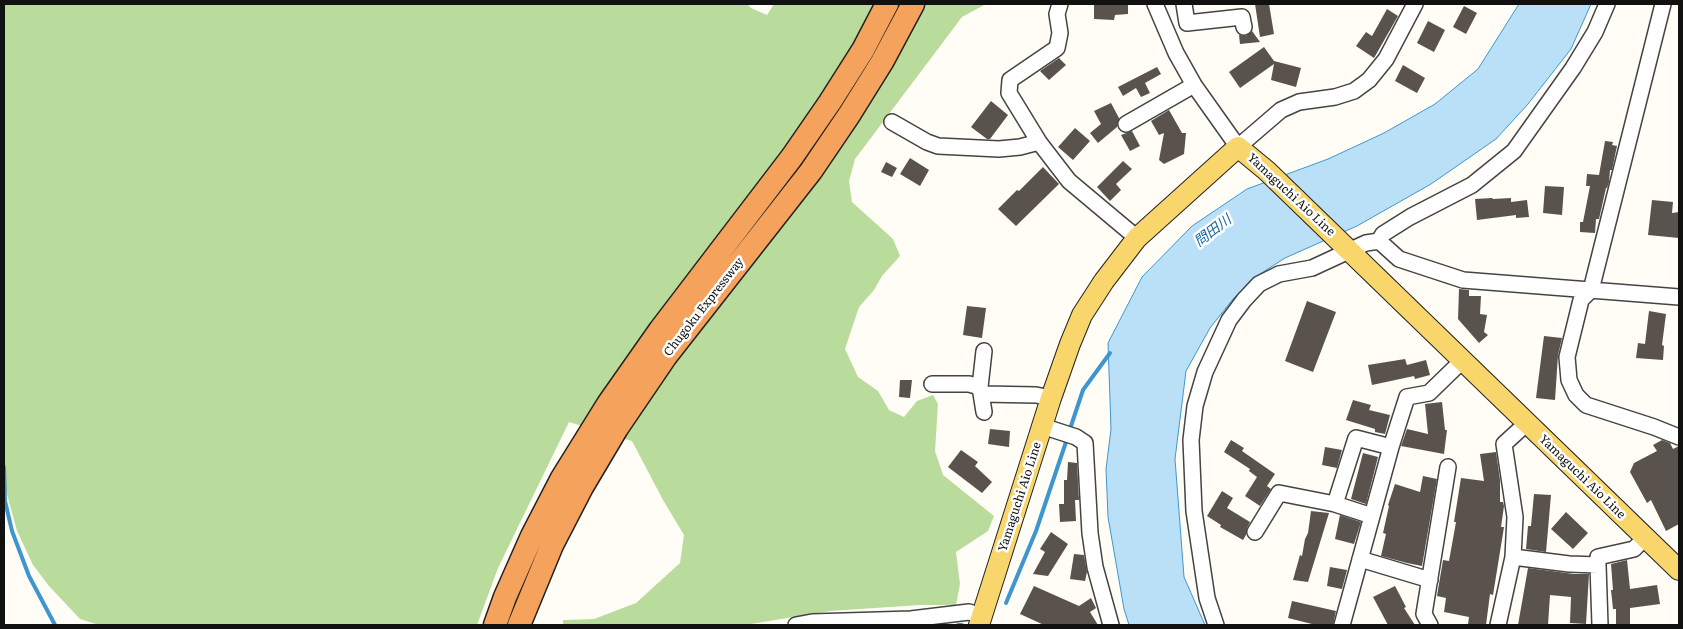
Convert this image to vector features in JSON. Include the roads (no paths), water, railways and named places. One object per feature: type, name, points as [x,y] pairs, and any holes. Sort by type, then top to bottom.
[{"type":"highway","name":"Chugoku Expressway","points":[[495,625],[505,597],[532,536],[562,478],[608,404],[660,330],[792,157],[863,50],[887,4]]},
{"type":"highway","name":"Chugoku Expressway","points":[[519,625],[552,545],[582,487],[617,428],[666,356],[811,171],[878,70],[913,4]]},
{"type":"main road","name":"Yamaguchi Aio Line","points":[[980,621],[1051,398],[1082,315],[1104,281],[1137,238],[1238,147],[1267,170],[1679,570]]},
{"type":"street","points":[[1060,4],[1057,14],[1060,33],[1056,48],[1010,80],[1009,93],[1039,142],[1069,182],[1137,238]]},
{"type":"street","points":[[1155,4],[1176,53],[1194,85],[1238,147],[1281,110],[1299,102],[1335,97],[1354,91],[1369,80],[1386,58],[1415,4]]},
{"type":"street","points":[[1184,4],[1187,23],[1243,16]]},
{"type":"street","points":[[1380,241],[1383,234],[1410,217],[1472,185],[1514,151],[1573,68],[1595,32],[1607,4]]},
{"type":"street","points":[[1663,4],[1591,290],[1580,300],[1567,357],[1569,380],[1576,395],[1586,405],[1679,437]]},
{"type":"street","points":[[1126,124],[1194,85]]},
{"type":"street","points":[[892,122],[927,142],[938,146],[999,149],[1020,147],[1039,142]]},
{"type":"street","points":[[1216,625],[1207,598],[1194,511],[1191,440],[1195,406],[1205,372],[1229,320],[1259,284],[1279,274],[1312,268],[1347,248],[1380,241],[1399,258],[1464,280],[1679,297]]},
{"type":"street","points":[[984,351],[981,390],[984,412]]},
{"type":"street","points":[[1342,625],[1391,447],[1407,397],[1429,393],[1463,360]]},
{"type":"street","points":[[932,384],[969,384],[981,390],[1036,394],[1051,398]]},
{"type":"street","points":[[1498,625],[1513,557],[1515,517],[1504,444],[1527,423]]},
{"type":"street","points":[[1042,426],[1070,434],[1084,443],[1090,533],[1110,625]]},
{"type":"street","points":[[1335,504],[1356,438],[1391,447]]},
{"type":"street","points":[[1430,625],[1424,614],[1448,467]]},
{"type":"street","points":[[1255,532],[1279,493],[1335,504],[1372,516]]},
{"type":"street","points":[[1600,625],[1598,557],[1634,550],[1645,538]]},
{"type":"street","points":[[1513,557],[1569,564],[1598,565]]},
{"type":"street","points":[[1360,559],[1430,580]]},
{"type":"street","points":[[796,625],[812,622],[912,618],[969,612],[980,621]]},
{"type":"water","name":"問田川","points":[[1519,4],[1591,4],[1571,49],[1528,104],[1496,139],[1431,184],[1357,226],[1285,258],[1257,276],[1233,299],[1210,328],[1186,371],[1175,459],[1184,577],[1205,625],[1129,625],[1124,609],[1108,517],[1106,469],[1111,429],[1108,343],[1142,277],[1192,226],[1247,189],[1328,159],[1384,133],[1435,104],[1478,69]]},
{"type":"waterway","points":[[1069,432],[1083,390],[1110,353]]},
{"type":"waterway","points":[[1006,603],[1036,531],[1067,439]]},
{"type":"waterway","points":[[4,467],[5,501],[12,531],[29,576],[55,625]]}]
